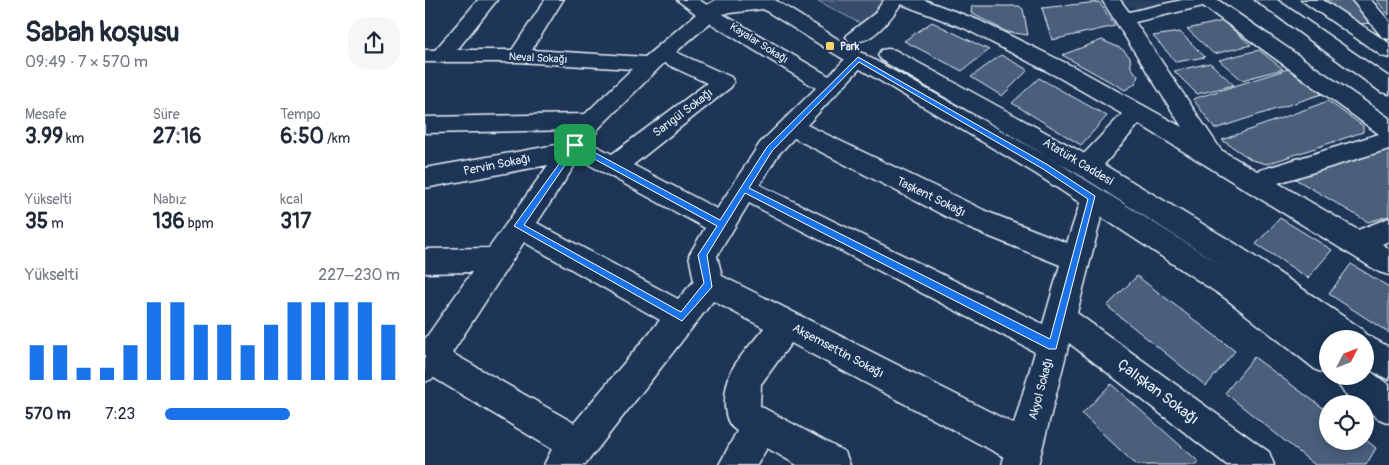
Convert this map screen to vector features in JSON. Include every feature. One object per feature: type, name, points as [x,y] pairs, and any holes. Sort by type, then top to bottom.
[{"type":"street","points":[[433,56],[488,0]]},
{"type":"street","points":[[517,56],[554,0]]},
{"type":"street","name":"Kayalar Sokağı","points":[[686,0],[717,6],[831,87]]},
{"type":"street","name":"Atatürk Caddesi","points":[[797,0],[857,48],[1087,166],[1226,252],[1338,330]]},
{"type":"street","points":[[894,0],[857,48],[831,87],[769,149],[703,255],[709,284],[570,455],[428,362],[495,260],[591,122],[656,59],[717,6],[765,2],[857,48],[1045,167],[1235,289],[1319,353]]},
{"type":"street","points":[[907,0],[971,24],[1066,72],[1213,156],[1389,263]]},
{"type":"street","points":[[1111,0],[1213,156]]},
{"type":"street","points":[[1125,19],[1206,0],[1389,130]]},
{"type":"street","points":[[1264,0],[1389,87]]},
{"type":"street","points":[[1310,0],[1389,52]]},
{"type":"street","points":[[1361,0],[1389,33]]},
{"type":"street","name":"Neval Sokağı","points":[[433,56],[656,59]]},
{"type":"street","name":"Sarıgül Sokağı","points":[[614,166],[723,82],[656,59]]},
{"type":"street","points":[[1087,166],[1137,112]]},
{"type":"street","points":[[425,125],[591,122]]},
{"type":"street","name":"Taşkent Sokağı","points":[[791,127],[978,220],[1076,259]]},
{"type":"street","points":[[1254,181],[1389,140]]},
{"type":"street","points":[[572,148],[614,166],[722,224]]},
{"type":"street","name":"Pervin Sokağı","points":[[425,178],[572,148]]},
{"type":"street","name":"Çalışkan Sokağı","points":[[744,189],[1056,332],[1256,465]]},
{"type":"street","name":"Akyol Sokağı","points":[[1023,457],[1093,198]]},
{"type":"street","points":[[519,226],[682,317]]},
{"type":"street","points":[[1356,243],[1389,229]]},
{"type":"street","points":[[425,261],[495,260]]},
{"type":"street","name":"Akşemsettin Sokağı","points":[[709,284],[786,324],[1023,457]]},
{"type":"street","points":[[786,324],[745,379],[742,415],[832,465]]},
{"type":"street","points":[[1374,354],[1389,365]]},
{"type":"street","points":[[1362,385],[1389,406]]},
{"type":"street","points":[[737,465],[761,426]]},
{"type":"shaded area","points":[[816,0],[893,0],[865,26]]},
{"type":"shaded area","points":[[1122,0],[1170,0],[1140,9],[1131,7]]},
{"type":"building","points":[[1325,0],[1353,0],[1375,23],[1358,24]]},
{"type":"building","points":[[1376,0],[1389,0],[1389,15]]},
{"type":"building","points":[[1099,2],[1115,26],[1052,40],[1042,8]]},
{"type":"building","points":[[972,6],[1019,6],[1023,9],[1028,35],[1007,32],[971,13]]},
{"type":"building","points":[[1223,21],[1251,45],[1214,54],[1187,29]]},
{"type":"building","points":[[932,22],[989,50],[962,71],[904,41]]},
{"type":"building","points":[[1180,32],[1205,57],[1176,62],[1153,36]]},
{"type":"building","points":[[1102,40],[1122,49],[1130,57],[1131,67],[1138,76],[1135,84],[1125,90],[1062,55]]},
{"type":"building","points":[[1259,50],[1283,69],[1242,80],[1219,60]]},
{"type":"building","points":[[1001,55],[1028,70],[1002,96],[971,77]]},
{"type":"building","points":[[1210,63],[1234,85],[1197,94],[1174,71]]},
{"type":"building","points":[[1288,69],[1322,94],[1215,129],[1193,99]]},
{"type":"building","points":[[1039,78],[1107,116],[1081,145],[1012,103]]},
{"type":"building","points":[[1328,101],[1363,126],[1363,132],[1267,164],[1252,160],[1222,140]]},
{"type":"building","points":[[1389,148],[1389,216],[1368,222],[1292,177]]},
{"type":"building","points":[[1280,218],[1332,250],[1308,278],[1256,244]]},
{"type":"building","points":[[1351,264],[1389,287],[1389,333],[1329,294]]},
{"type":"building","points":[[1137,276],[1235,351],[1206,386],[1107,306]]},
{"type":"building","points":[[1254,357],[1319,405],[1319,450],[1374,450],[1374,446],[1376,448],[1366,465],[1315,465],[1225,393]]},
{"type":"building","points":[[1111,384],[1199,462],[1197,465],[1136,465],[1082,414]]},
{"type":"place","name":"Park","points":[[830,46]]},
{"type":"route","points":[[858,59],[1045,167],[1093,198],[1053,346],[744,189],[703,255],[709,284],[682,317],[519,226],[575,145],[722,224],[769,149],[858,59]]}]
